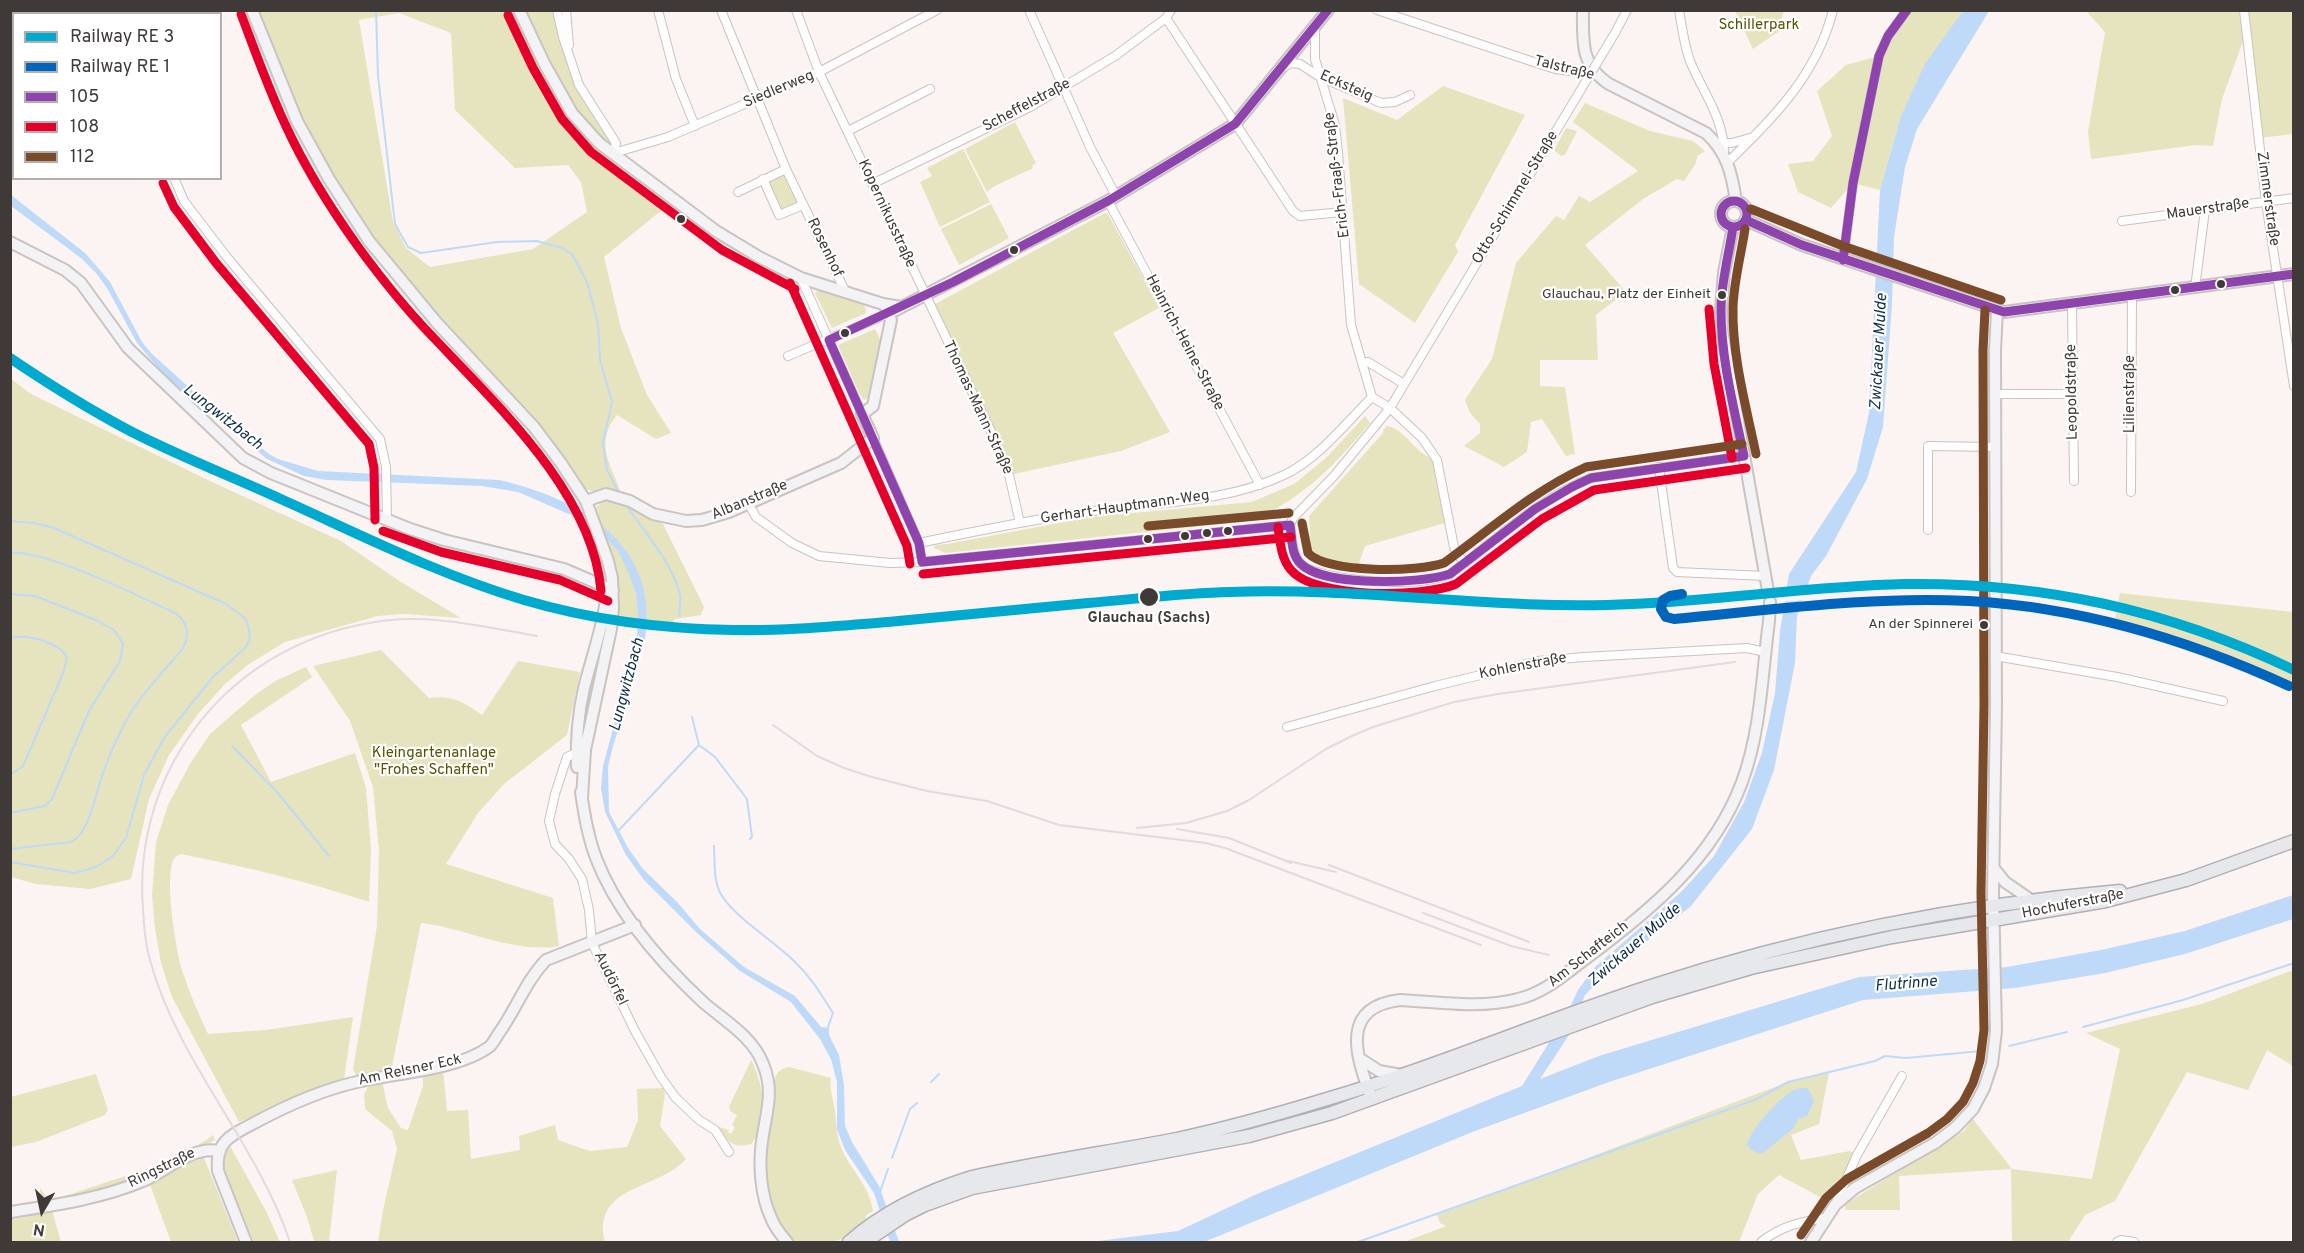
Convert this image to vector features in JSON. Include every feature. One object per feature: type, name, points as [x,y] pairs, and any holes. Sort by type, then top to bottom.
[{"type":"main road","name":"Hochuferstraße","points":[[1552,1027],[1583,1022],[1672,991],[1777,961],[1892,937],[2068,909],[2225,867],[2294,841]]},
{"type":"main road","name":"Hochuferstraße","points":[[1552,1027],[1588,1009],[1647,987],[1825,938],[1890,923],[1993,905],[2151,888]]},
{"type":"main road","points":[[849,1242],[874,1229],[930,1192],[972,1177],[1180,1138],[1243,1123],[1368,1087],[1552,1027]]},
{"type":"main road","points":[[902,1211],[972,1188],[1249,1136],[1372,1100],[1552,1027]]},
{"type":"main road","points":[[865,1242],[874,1229]]},
{"type":"street","points":[[252,10],[297,121],[329,179],[369,241],[436,323],[534,427],[561,463],[587,506],[607,556],[611,629],[585,750],[582,798]]},
{"type":"street","points":[[519,10],[544,63],[572,113],[600,143],[728,240],[801,278],[845,291],[886,309],[891,320],[873,406],[862,414]]},
{"type":"street","points":[[557,10],[579,85],[616,143],[614,153]]},
{"type":"street","points":[[566,10],[569,57]]},
{"type":"street","points":[[658,10],[676,78],[695,126]]},
{"type":"street","name":"Rosenhof","points":[[721,10],[786,169],[845,291]]},
{"type":"street","name":"Kopernikusstraße","points":[[796,10],[819,72],[925,296]]},
{"type":"street","name":"Siedlerweg","points":[[614,153],[668,137],[819,72],[937,10]]},
{"type":"street","name":"Heinrich-Heine-Straße","points":[[1029,10],[1112,199],[1260,485]]},
{"type":"street","points":[[788,356],[829,340],[886,309],[903,307],[1112,199],[1235,124],[1284,67],[1328,10]]},
{"type":"street","name":"Talstraße","points":[[1377,10],[1555,69],[1595,74],[1609,84],[1706,133],[1725,153]]},
{"type":"street","points":[[1583,10],[1585,51],[1588,64],[1595,74]]},
{"type":"street","name":"Otto-Schimmel-Straße","points":[[1290,525],[1293,518],[1334,476],[1390,408],[1628,10]]},
{"type":"street","points":[[1679,10],[1690,60],[1717,114],[1736,201],[1746,208],[1746,220],[1740,226],[1733,227],[1726,225],[1721,214],[1727,203],[1736,201]]},
{"type":"street","points":[[1725,153],[1754,136],[1774,117],[1798,87],[1826,34],[1833,10]]},
{"type":"street","points":[[1843,260],[1853,183],[1879,56],[1888,36],[1907,10]]},
{"type":"street","name":"Zimmerstraße","points":[[2244,10],[2266,202],[2294,386]]},
{"type":"street","points":[[1168,14],[1235,124],[1297,214],[1343,212]]},
{"type":"street","name":"Scheffelstraße","points":[[872,184],[1030,106],[1115,56],[1168,14]]},
{"type":"street","name":"Erich-Fraaß-Straße","points":[[1315,28],[1315,59],[1335,125],[1351,325],[1372,397]]},
{"type":"street","name":"Ecksteig","points":[[1284,67],[1291,63],[1300,64],[1320,77],[1381,103],[1395,102],[1410,95]]},
{"type":"street","points":[[848,131],[930,89]]},
{"type":"street","points":[[1725,153],[1732,143],[1754,136]]},
{"type":"street","points":[[738,192],[786,169]]},
{"type":"street","points":[[175,180],[184,201],[226,256],[380,439],[386,467],[387,520]]},
{"type":"street","name":"Rosenhof","points":[[763,180],[780,216],[803,205]]},
{"type":"street","name":"Mauerstraße","points":[[2122,221],[2294,198]]},
{"type":"street","points":[[2195,288],[2205,210]]},
{"type":"street","points":[[1746,220],[1780,236],[1843,260],[1997,311],[2010,313],[2294,274]]},
{"type":"street","name":"Am Schafteich","points":[[1372,1100],[1359,1058],[1356,1039],[1358,1025],[1374,1007],[1400,1000],[1497,1003],[1544,990],[1613,938],[1671,889],[1689,870],[1708,844],[1741,784],[1753,749],[1765,652],[1769,596],[1722,330],[1723,282],[1733,227]]},
{"type":"street","points":[[10,242],[65,270],[81,283],[128,348],[243,458],[271,473],[387,520],[444,540],[564,569],[610,590]]},
{"type":"street","points":[[801,278],[919,543],[922,562]]},
{"type":"street","name":"Thomas-Mann-Straße","points":[[925,296],[995,440],[1009,475],[1020,523]]},
{"type":"street","name":"Lilienstraße","points":[[2131,492],[2132,296]]},
{"type":"street","name":"Leopoldstraße","points":[[2072,304],[2074,481]]},
{"type":"street","points":[[1811,1242],[1835,1205],[1855,1188],[1935,1143],[1955,1128],[1973,1108],[1984,1088],[1992,1064],[1996,1031],[1993,867],[1996,705],[1995,350],[1997,311]]},
{"type":"street","points":[[1362,363],[1368,362],[1404,384]]},
{"type":"street","points":[[1996,394],[2073,394]]},
{"type":"street","points":[[1372,397],[1390,408],[1422,438],[1437,460],[1454,547],[1465,563]]},
{"type":"street","name":"Gerhart-Hauptmann-Weg","points":[[919,543],[1093,511],[1205,498],[1260,485],[1285,475],[1302,464],[1372,397]]},
{"type":"street","name":"Albanstraße","points":[[587,506],[606,494],[630,501],[653,514],[686,521],[710,518],[841,463],[873,438]]},
{"type":"street","points":[[1928,530],[1928,446],[1996,447]]},
{"type":"street","points":[[748,502],[756,517],[792,543],[819,556],[890,563],[922,562],[1290,525],[1293,547],[1299,562],[1305,568],[1348,578],[1403,582],[1443,578],[1548,499],[1569,486],[1591,478],[1744,456]]},
{"type":"street","points":[[1659,467],[1673,568],[1677,572],[1766,576]]},
{"type":"street","points":[[610,590],[584,689],[576,753],[582,798],[595,857],[617,901],[635,925],[686,985],[730,1023],[754,1048],[763,1064],[769,1083],[769,1107],[762,1136],[760,1169],[772,1221],[787,1242]]},
{"type":"street","name":"Kohlenstraße","points":[[1287,727],[1435,686],[1538,662],[1584,657],[1735,649],[1765,652]]},
{"type":"street","points":[[1995,656],[2116,677],[2223,701]]},
{"type":"street","name":"Audörfel","points":[[576,753],[567,757],[549,821],[555,844],[569,859],[582,879],[589,910],[592,943],[635,1031],[661,1077],[675,1097],[699,1120],[715,1130],[729,1152]]},
{"type":"street","points":[[1993,867],[2010,886],[2031,900]]},
{"type":"street","name":"Am Relsner Eck","points":[[219,1151],[228,1138],[281,1107],[360,1081],[467,1059],[490,1047],[536,971],[546,960],[635,925]]},
{"type":"street","points":[[1359,1058],[1379,1071],[1401,1075]]},
{"type":"street","points":[[1835,1205],[1857,1155],[1902,1076]]},
{"type":"street","name":"Ringstraße","points":[[10,1212],[72,1203],[120,1189],[143,1181],[203,1150],[219,1151],[218,1171],[246,1242]]},
{"type":"street","points":[[1761,1242],[1788,1226],[1825,1218]]},
{"type":"street","points":[[2117,1242],[2121,1240],[2134,1242]]},
{"type":"green space","points":[[257,11],[557,11],[579,85],[616,143],[607,158],[668,205],[604,257],[621,328],[647,395],[671,433],[656,439],[617,415],[610,425],[605,443],[608,461],[620,490],[596,491],[583,487],[541,427],[443,323],[369,232],[334,178],[302,120]],"holes":[[[399,13],[451,33],[455,110],[515,168],[568,165],[581,182],[587,212],[533,249],[430,267],[406,248],[393,222],[359,20]]]},
{"type":"green space","name":"Schillerpark","points":[[1735,11],[1784,11],[1778,32],[1753,49]]},
{"type":"green space","points":[[1907,11],[1963,11],[1901,116],[1880,190],[1853,183],[1831,208],[1798,192],[1788,164],[1813,161],[1832,136],[1817,91],[1846,65],[1879,56]]},
{"type":"green space","points":[[2086,11],[2293,11],[2293,134],[2259,138],[2246,33],[2222,99],[2213,146],[2196,145],[2091,159],[2088,132],[2105,32]]},
{"type":"green space","points":[[1443,86],[1525,115],[1455,245],[1458,252],[1415,323],[1359,284],[1343,98],[1397,120]]},
{"type":"green space","points":[[1585,103],[1650,131],[1693,141],[1705,151],[1697,156],[1696,163],[1684,181],[1677,179],[1643,199],[1585,245],[1626,292],[1596,315],[1598,360],[1540,360],[1540,386],[1565,387],[1575,454],[1566,456],[1542,419],[1531,422],[1527,452],[1504,467],[1464,446],[1480,433],[1480,424],[1470,413],[1465,400],[1492,359],[1516,263],[1556,216],[1564,220],[1579,196],[1590,202],[1638,171],[1573,122]]},
{"type":"green space","points":[[1015,122],[1036,163],[1032,166],[1033,168],[987,192],[965,149]]},
{"type":"green space","points":[[1566,128],[1577,131],[1565,155],[1561,156],[1554,150]]},
{"type":"green space","points":[[963,149],[990,202],[940,227],[920,182],[932,176],[927,168]]},
{"type":"green space","points":[[785,172],[799,203],[781,212],[766,181]]},
{"type":"green space","points":[[991,204],[1009,238],[959,265],[941,229]]},
{"type":"green space","points":[[1105,213],[1108,214],[1159,308],[1113,333],[1170,432],[1121,451],[1014,474],[935,304]]},
{"type":"green space","points":[[820,287],[864,302],[866,313],[832,328],[815,293]]},
{"type":"green space","points":[[875,329],[881,341],[869,395],[864,400],[838,345]]},
{"type":"green space","points":[[11,379],[31,394],[212,482],[341,541],[401,582],[461,618],[404,614],[378,616],[285,642],[249,664],[225,684],[198,714],[169,755],[149,799],[131,879],[90,889],[36,884],[11,877]]},
{"type":"green space","points":[[1365,416],[1370,423],[1316,480],[1286,503],[1250,521],[945,553],[934,548],[935,545],[1090,517],[1252,502],[1294,484],[1326,458]]},
{"type":"green space","points":[[1386,426],[1400,432],[1421,452],[1434,459],[1434,470],[1445,523],[1365,546],[1356,572],[1315,562],[1311,555],[1309,516],[1382,434]]},
{"type":"green space","points":[[604,501],[618,502],[663,524],[704,607],[701,615],[675,619],[671,625],[616,619],[620,596],[596,507]]},
{"type":"green space","points":[[2120,593],[2293,612],[2293,686],[2241,660],[2115,619]]},
{"type":"green space","name":"Kleingartenanlage \"Frohes Schaffen\"","points":[[381,650],[429,698],[457,700],[482,715],[518,661],[580,672],[567,735],[504,784],[478,813],[446,864],[553,898],[559,946],[542,948],[508,944],[421,923],[391,1071],[357,1076],[353,1069],[377,926],[379,851],[373,787],[350,721],[313,666]]},
{"type":"green space","points":[[306,667],[312,677],[241,725],[271,782],[355,753],[366,788],[371,850],[369,902],[276,875],[181,854],[173,860],[170,874],[172,916],[179,959],[208,1034],[266,1030],[353,1017],[344,1079],[239,1122],[172,997],[161,963],[152,895],[156,842],[168,805],[190,764],[210,734],[275,681]]},
{"type":"green space","points":[[2293,970],[2293,1066],[2267,1050],[2248,1090],[2187,1072],[2115,1201],[2085,1215],[2068,1242],[2012,1242],[2011,1169],[1899,1176],[1900,1210],[1845,1210],[1845,1204],[1964,1131],[1972,1118],[2012,1169],[2092,1179],[2120,1049],[2086,1033],[2202,1004]]},
{"type":"green space","points":[[751,1060],[762,1091],[763,1114],[757,1136],[751,1144],[740,1146],[731,1143],[719,1127],[729,1130],[731,1134],[735,1127],[732,1125],[737,1115],[730,1111],[729,1107]]},
{"type":"green space","points":[[789,1067],[831,1078],[839,1142],[871,1203],[873,1211],[865,1216],[867,1219],[850,1235],[842,1239],[820,1243],[795,1242],[786,1232],[774,1208],[767,1182],[766,1155],[774,1110],[775,1078],[782,1069]]},
{"type":"green space","points":[[443,1069],[447,1111],[468,1110],[471,1159],[520,1150],[519,1136],[555,1125],[558,1140],[590,1151],[627,1147],[638,1120],[637,1089],[663,1088],[665,1094],[660,1126],[686,1159],[674,1169],[617,1199],[608,1209],[603,1223],[605,1242],[378,1242],[397,1149],[392,1131],[365,1109],[364,1094],[370,1084],[382,1081],[388,1108],[401,1128],[408,1130],[423,1086],[423,1077],[419,1075]]},
{"type":"green space","points":[[1829,1073],[1819,1124],[1791,1135],[1801,1160],[1850,1151],[1857,1155],[1835,1205],[1779,1175],[1758,1194],[1739,1242],[1404,1242],[1446,1226],[1440,1223],[1437,1215],[1788,1082]]},
{"type":"green space","points":[[96,1074],[108,1110],[105,1115],[36,1142],[11,1147],[11,1097]]},
{"type":"green space","points":[[213,1135],[215,1140],[131,1180],[87,1194],[41,1204],[40,1187],[46,1197],[70,1195],[170,1160]]},
{"type":"green space","points":[[230,1146],[266,1211],[280,1242],[254,1242],[223,1170],[223,1160]]},
{"type":"green space","points":[[201,1156],[204,1158],[238,1242],[171,1242],[149,1182]]},
{"type":"green space","points":[[337,1170],[329,1242],[314,1241],[292,1180]]},
{"type":"green space","points":[[52,1210],[61,1242],[11,1242],[10,1215]]},
{"type":"water","points":[[1963,11],[1989,11],[1917,129],[1905,167],[1894,237],[1892,304],[1883,427],[1867,479],[1826,556],[1811,576],[1797,616],[1795,663],[1774,770],[1752,829],[1691,906],[1608,972],[1585,995],[1569,1035],[1540,1079],[1599,1056],[1859,977],[2007,967],[2101,950],[2185,931],[2293,895],[2293,919],[2185,954],[2105,973],[2015,988],[1863,1000],[1609,1082],[1475,1131],[1204,1242],[1090,1242],[1178,1231],[1257,1194],[1522,1086],[1550,1041],[1564,1010],[1571,1005],[1578,990],[1595,967],[1681,892],[1714,856],[1744,802],[1762,753],[1775,693],[1780,631],[1789,574],[1856,472],[1869,413],[1880,190],[1901,116],[1925,64]]},
{"type":"water","name":"Lungwitzbach","points":[[11,195],[85,253],[110,282],[142,342],[152,354],[212,408],[269,454],[318,471],[499,480],[529,488],[585,513],[608,531],[627,552],[640,577],[646,606],[645,640],[608,767],[609,812],[628,848],[643,869],[678,903],[700,929],[744,967],[795,996],[821,1027],[829,1028],[829,1035],[839,1055],[844,1085],[845,1126],[879,1186],[899,1242],[890,1242],[874,1193],[845,1150],[837,1129],[837,1082],[831,1059],[820,1039],[791,1002],[740,971],[697,933],[644,880],[626,855],[605,812],[601,788],[603,766],[637,639],[636,593],[618,551],[601,534],[571,515],[518,492],[482,486],[327,480],[304,476],[267,459],[165,376],[137,343],[107,288],[96,273],[81,258],[11,206]]},
{"type":"water","points":[[1808,1088],[1814,1101],[1807,1116],[1798,1119],[1794,1128],[1763,1153],[1756,1152],[1747,1145],[1759,1123],[1773,1107],[1794,1090]]},
{"type":"pier","points":[[1810,587],[1806,600],[1782,602],[1784,589]]},
{"type":"pier","points":[[631,648],[645,651],[637,678],[624,673]]},
{"type":"waterway","points":[[376,10],[378,76],[395,224],[408,247],[421,253],[497,242],[537,241],[562,248],[572,254],[587,282],[598,324],[600,360],[612,402],[603,443],[607,470],[619,493]]},
{"type":"waterway","points":[[626,505],[657,548],[676,582],[681,600],[680,617]]},
{"type":"waterway","points":[[10,521],[54,528],[224,603],[245,618],[250,638],[246,647],[213,677],[164,738],[144,775],[126,838],[112,857],[96,867],[75,873],[10,862]]},
{"type":"waterway","points":[[10,553],[26,554],[69,566],[141,597],[177,614],[184,622],[187,634],[183,648],[139,701],[124,725],[105,767],[83,831],[71,842],[10,849]]},
{"type":"waterway","points":[[10,594],[35,596],[96,620],[114,630],[123,644],[120,661],[89,711],[52,799],[45,806],[10,813]]},
{"type":"waterway","points":[[10,638],[25,637],[42,640],[58,648],[67,658],[64,671],[23,766],[10,775]]},
{"type":"waterway","points":[[692,717],[699,745],[715,757],[747,799],[752,837],[750,839]]},
{"type":"waterway","points":[[619,830],[699,745]]},
{"type":"waterway","points":[[232,746],[277,792],[329,856]]},
{"type":"waterway","points":[[714,846],[716,878],[722,896],[737,913],[786,953],[811,979],[833,1013],[827,1030]]},
{"type":"waterway","points":[[2083,1027],[2183,1000],[2294,963]]},
{"type":"waterway","points":[[2009,1046],[2067,1032]]},
{"type":"waterway","points":[[1358,1242],[1757,1099],[1788,1082],[1875,1061],[1885,1056],[1906,1058],[1981,1051]]},
{"type":"waterway","points":[[931,1082],[939,1074]]},
{"type":"waterway","points":[[892,1158],[910,1109],[917,1103]]},
{"type":"waterway","points":[[880,1192],[888,1169]]},
{"type":"railway","points":[[290,1242],[276,1206],[258,1170],[197,1068],[179,1033],[162,997],[150,960],[143,915],[144,857],[154,808],[173,763],[200,722],[234,687],[274,658],[319,636],[369,623],[411,619],[453,622],[537,636]]},
{"type":"railway","points":[[1137,828],[1186,823],[1227,811],[1249,800],[1326,749],[1352,736],[1373,727],[1454,702],[1735,662]]},
{"type":"railway","points":[[773,725],[817,756],[872,777],[927,791],[987,801],[1059,825],[1206,843],[1225,848],[1481,945]]},
{"type":"railway","points":[[1177,829],[1229,838],[1291,863]]},
{"type":"railway","points":[[1284,860],[1336,872]]},
{"type":"railway","points":[[1329,865],[1529,942]]},
{"type":"railway","points":[[1423,913],[1511,946],[1549,955]]},
{"type":"transit line","name":"105","points":[[829,340],[953,282],[1108,201],[1235,124],[1328,10]]},
{"type":"transit line","name":"105","points":[[1843,260],[1853,183],[1879,56],[1888,36],[1907,10]]},
{"type":"transit line","name":"108","points":[[241,14],[285,124],[329,203],[359,248],[394,293],[421,325],[511,420],[561,485],[580,519],[594,555],[601,591]]},
{"type":"transit line","name":"108","points":[[508,15],[533,68],[562,119],[591,152],[722,250],[795,289]]},
{"type":"transit line","name":"108","points":[[163,183],[174,207],[216,263],[369,444],[374,468],[375,520]]},
{"type":"transit line","name":"105","points":[[1734,201],[1743,205],[1747,214],[1743,223],[1734,227],[1725,223],[1721,214],[1725,205],[1734,201]]},
{"type":"transit line","name":"112","points":[[1751,209],[1843,246],[2001,300]]},
{"type":"transit line","name":"105","points":[[1746,220],[1802,245],[2004,312],[2294,274]]},
{"type":"transit line","name":"105","points":[[1733,227],[1722,289],[1721,310],[1723,347],[1744,456]]},
{"type":"transit line","name":"112","points":[[1745,229],[1735,287],[1733,325],[1740,381],[1756,454]]},
{"type":"transit line","name":"108","points":[[790,283],[907,546],[910,564]]},
{"type":"transit line","name":"108","points":[[1709,309],[1714,364],[1732,458]]},
{"type":"transit line","name":"112","points":[[1801,1235],[1826,1198],[1847,1179],[1928,1133],[1947,1119],[1963,1102],[1973,1083],[1980,1061],[1984,1030],[1981,893],[1985,310]]},
{"type":"transit line","name":"105","points":[[829,340],[919,543],[922,562]]},
{"type":"transit line","points":[[10,358],[70,397],[132,432],[402,554],[462,579],[524,600],[576,613],[628,622],[707,629],[792,629],[1230,592],[1281,591],[1582,605],[1666,602],[1870,585],[1955,585],[2006,588],[2055,595],[2152,616],[2247,649],[2294,670]]},
{"type":"transit line","name":"112","points":[[1302,523],[1308,553],[1334,565],[1374,569],[1432,566],[1444,563],[1530,499],[1586,467],[1742,444]]},
{"type":"transit line","name":"105","points":[[1290,525],[1295,556],[1301,564],[1313,571],[1330,577],[1351,580],[1418,580],[1450,574],[1535,509],[1591,478],[1744,456]]},
{"type":"transit line","name":"108","points":[[1278,527],[1285,561],[1291,570],[1304,580],[1345,591],[1420,592],[1456,584],[1542,519],[1594,490],[1746,468]]},
{"type":"transit line","name":"112","points":[[1148,526],[1289,513]]},
{"type":"transit line","name":"105","points":[[922,562],[1290,525]]},
{"type":"transit line","name":"108","points":[[383,531],[441,552],[560,580],[608,601]]},
{"type":"transit line","name":"108","points":[[923,574],[1291,537]]},
{"type":"transit line","points":[[1682,594],[1663,600],[1661,609],[1666,617],[1674,619],[1895,600],[1969,601],[2051,610],[2092,618],[2173,640],[2289,686]]},
{"type":"place","name":"Glauchau, Platz der Einheit","points":[[1722,295]]},
{"type":"place","name":"Glauchau (Sachs)","points":[[1149,597]]},
{"type":"place","name":"An der Spinnerei","points":[[1984,625]]},
{"type":"water label","name":"Zwickauer Mulde","points":[[1880,352]]},
{"type":"water label","name":"Zwickauer Mulde","points":[[1635,946]]},
{"type":"water label","name":"Flutrinne","points":[[1906,985]]}]
